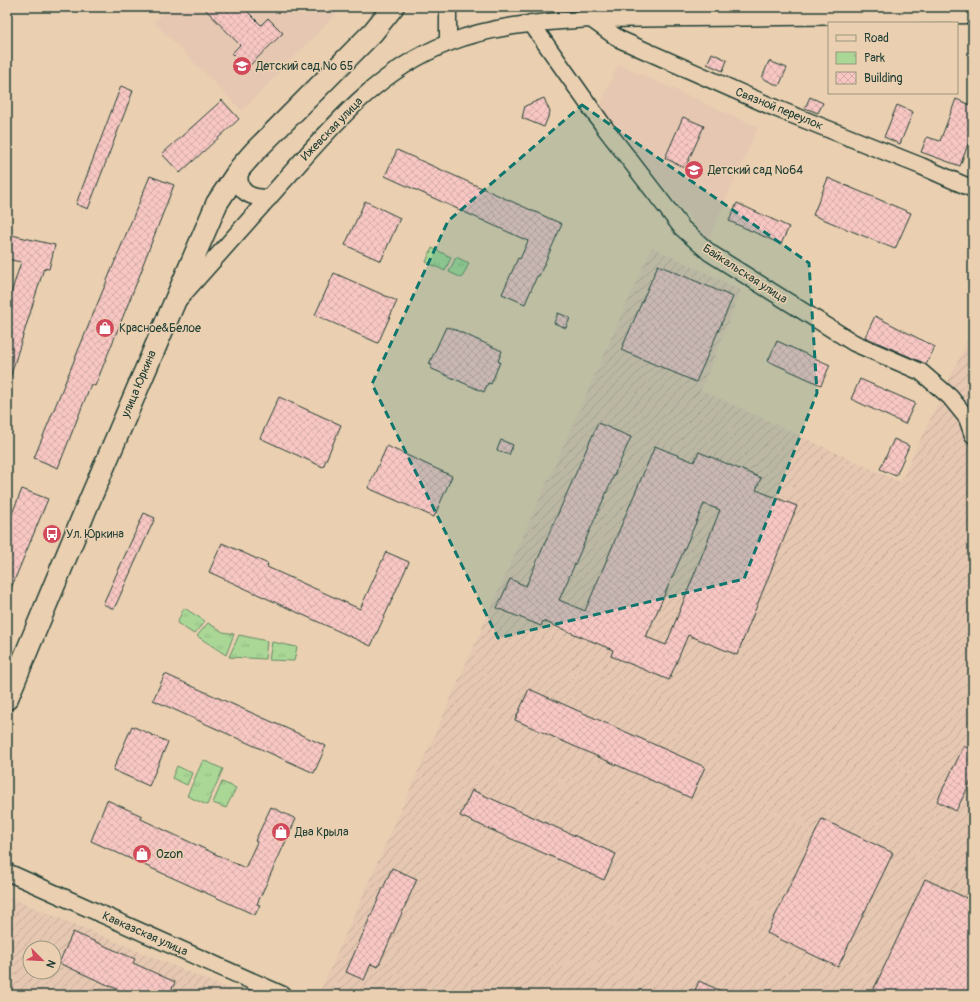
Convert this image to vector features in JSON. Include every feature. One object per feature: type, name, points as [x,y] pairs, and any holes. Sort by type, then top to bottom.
[{"type":"main road","name":"улица Юркина","points":[[7,699],[216,203],[241,167],[255,151],[373,32],[393,7]]},
{"type":"street","points":[[448,7],[448,43]]},
{"type":"street","name":"Ижевская улица","points":[[171,308],[338,120],[368,92],[416,60],[448,43],[492,29],[531,23],[590,19],[973,15]]},
{"type":"street","name":"Связной переулок","points":[[590,19],[619,39],[775,108],[921,166],[973,189]]},
{"type":"street","name":"Байкальская улица","points":[[531,23],[605,128],[682,228],[710,253],[841,335],[872,352],[921,372],[950,397],[967,418],[973,435]]},
{"type":"street","points":[[241,167],[238,177],[240,188],[248,195],[257,198],[269,198]]},
{"type":"street","name":"Кавказская улица","points":[[7,872],[283,995]]},
{"type":"highlighted area","points":[[582,105],[809,263],[817,393],[744,579],[498,638],[372,384],[448,221]]},
{"type":"shaded area","name":"Детский сад № 65","points":[[168,7],[343,7],[242,111],[154,22]]},
{"type":"shaded area","name":"Детский сад №64","points":[[618,64],[758,127],[708,240],[599,109]]},
{"type":"shaded area","points":[[652,247],[741,290],[701,390],[900,482],[973,330],[973,995],[337,995],[321,989]]},
{"type":"shaded area","points":[[7,896],[243,995],[7,995]]},
{"type":"green space","points":[[432,248],[451,257],[445,271],[426,262]]},
{"type":"green space","points":[[456,257],[469,263],[462,278],[449,272]]},
{"type":"green space","points":[[184,608],[205,621],[194,634],[177,623]]},
{"type":"green space","points":[[208,623],[223,632],[234,634],[226,655],[197,636]]},
{"type":"green space","points":[[239,635],[267,641],[265,659],[229,657]]},
{"type":"green space","points":[[272,642],[297,647],[294,661],[269,660]]},
{"type":"green space","points":[[203,760],[223,769],[207,805],[187,796]]},
{"type":"green space","points":[[177,766],[192,773],[187,785],[172,778]]},
{"type":"green space","points":[[222,782],[236,788],[226,808],[213,803]]},
{"type":"building","points":[[203,7],[243,7],[261,25],[268,18],[283,33],[247,68],[232,53],[240,45]]},
{"type":"building","points":[[712,53],[727,60],[723,71],[707,64]]},
{"type":"building","points":[[769,61],[787,68],[779,86],[762,78]]},
{"type":"building","points":[[121,86],[133,91],[88,209],[76,204]]},
{"type":"building","points":[[810,97],[823,103],[818,113],[805,108]]},
{"type":"building","points":[[544,98],[550,112],[544,127],[522,118],[525,106]]},
{"type":"building","points":[[956,99],[973,106],[973,131],[960,166],[921,152],[927,137],[940,141]]},
{"type":"building","points":[[222,100],[239,119],[180,173],[162,154]]},
{"type":"building","points":[[897,105],[913,112],[900,144],[884,137]]},
{"type":"building","points":[[683,117],[704,126],[685,168],[665,158]]},
{"type":"building","points":[[397,150],[562,224],[525,304],[502,294],[518,258],[520,259],[528,241],[385,176]]},
{"type":"building","points":[[150,176],[174,185],[95,386],[91,384],[58,468],[34,458]]},
{"type":"building","points":[[828,178],[911,213],[895,249],[813,215]]},
{"type":"building","points":[[365,201],[400,218],[381,261],[345,245]]},
{"type":"building","points":[[737,203],[789,227],[781,244],[729,221]]},
{"type":"building","points":[[7,234],[55,245],[49,269],[44,268],[9,381],[7,380],[7,306],[21,262],[7,259]]},
{"type":"building","points":[[658,265],[733,297],[696,382],[621,350]]},
{"type":"building","points":[[334,273],[397,301],[378,343],[315,315]]},
{"type":"building","points":[[558,313],[570,318],[566,328],[554,323]]},
{"type":"building","points":[[875,316],[935,347],[926,364],[865,337]]},
{"type":"building","points":[[446,327],[502,351],[498,361],[500,362],[491,384],[488,383],[484,392],[430,368],[432,365],[429,364]]},
{"type":"building","points":[[777,341],[830,365],[821,385],[768,361]]},
{"type":"building","points":[[860,379],[915,403],[905,424],[851,399]]},
{"type":"building","points":[[279,397],[341,425],[323,467],[260,438]]},
{"type":"building","points":[[598,423],[631,437],[559,600],[585,611],[655,446],[694,462],[699,452],[761,478],[756,490],[797,506],[737,655],[688,635],[669,680],[611,656],[613,650],[543,621],[541,626],[497,608],[510,579],[526,586]],"holes":[[[704,504],[720,510],[666,645],[646,637]]]},
{"type":"building","points":[[894,439],[909,446],[896,476],[880,469]]},
{"type":"building","points":[[501,440],[513,445],[509,455],[497,450]]},
{"type":"building","points":[[387,446],[452,476],[434,517],[368,488]]},
{"type":"building","points":[[22,489],[48,499],[7,598],[7,526]]},
{"type":"building","points":[[144,513],[155,518],[114,609],[103,604]]},
{"type":"building","points":[[222,543],[268,564],[267,567],[360,609],[386,552],[409,562],[371,646],[209,572]]},
{"type":"building","points":[[165,674],[326,746],[314,773],[153,700]]},
{"type":"building","points":[[529,689],[705,767],[691,798],[515,720]]},
{"type":"building","points":[[132,726],[168,742],[149,786],[113,770]]},
{"type":"building","points":[[964,746],[973,751],[973,777],[956,811],[937,801]]},
{"type":"building","points":[[472,790],[616,854],[604,880],[460,816]]},
{"type":"building","points":[[107,800],[142,816],[141,819],[245,868],[257,842],[255,841],[271,807],[296,819],[257,904],[260,905],[255,915],[91,841]]},
{"type":"building","points":[[822,819],[893,853],[838,967],[767,933]]},
{"type":"building","points":[[392,868],[417,879],[378,967],[371,964],[364,980],[346,972]]},
{"type":"building","points":[[925,879],[973,901],[973,995],[871,995]]},
{"type":"building","points":[[73,932],[135,959],[133,963],[175,982],[169,995],[130,995],[62,964],[62,956]]},
{"type":"building","points":[[699,981],[730,995],[693,995]]},
{"type":"place","name":"Детский сад № 65","points":[[242,66]]},
{"type":"place","name":"Детский сад №64","points":[[694,170]]},
{"type":"place","name":"Красное&Белое","points":[[105,328]]},
{"type":"place","name":"Ул. Юркина","points":[[52,534]]},
{"type":"place","name":"Два Крыла","points":[[281,832]]},
{"type":"place","name":"Ozon","points":[[142,854]]}]
